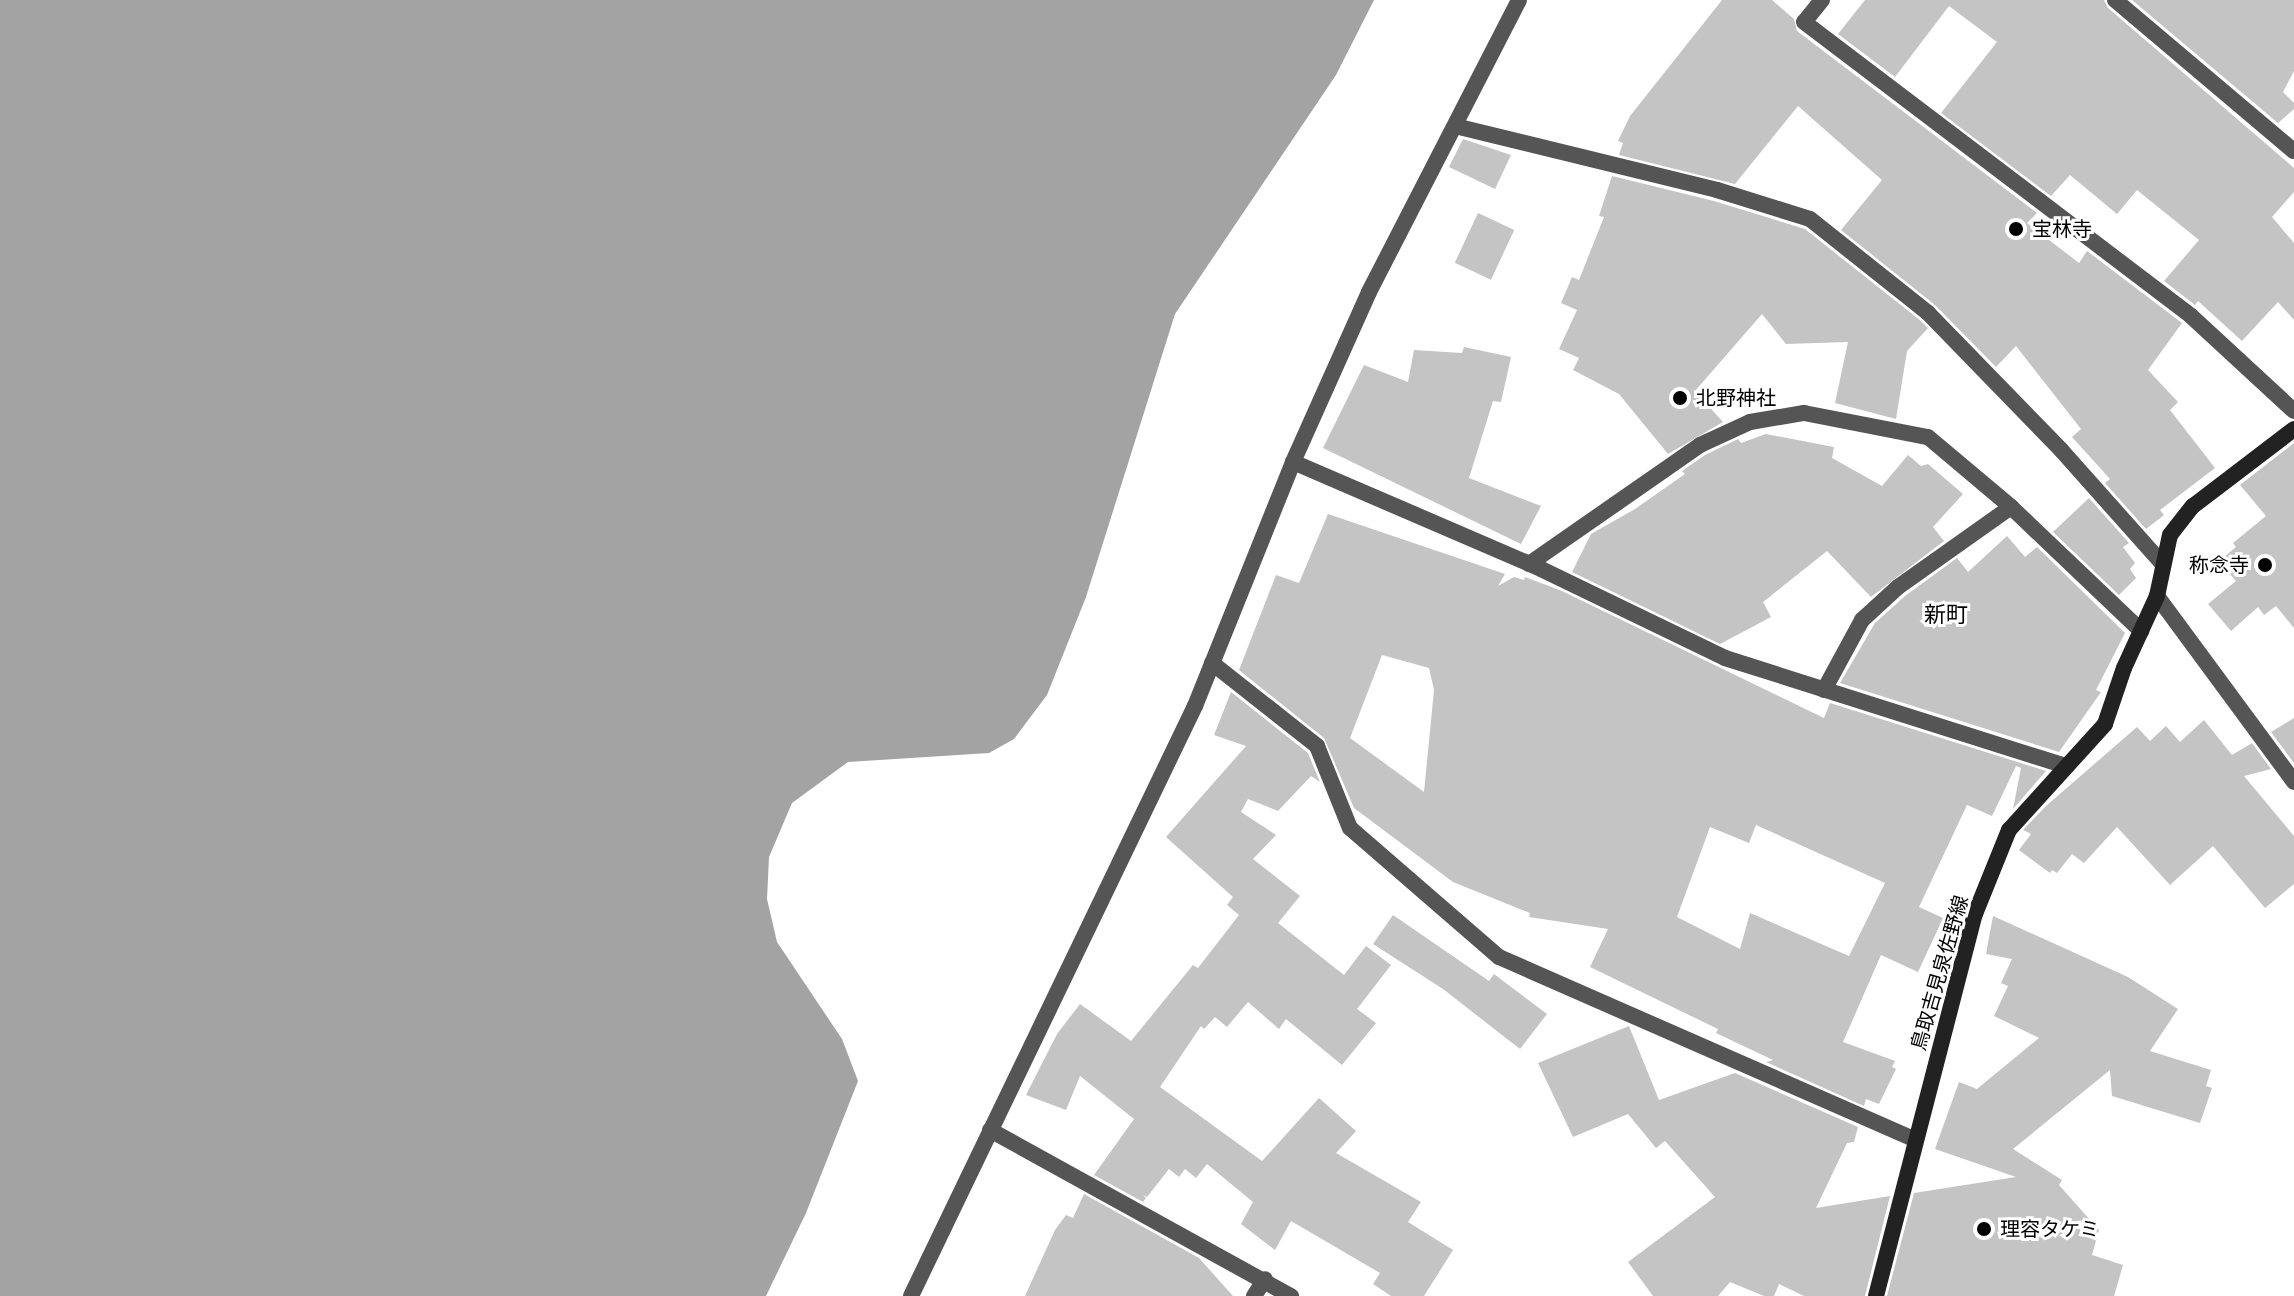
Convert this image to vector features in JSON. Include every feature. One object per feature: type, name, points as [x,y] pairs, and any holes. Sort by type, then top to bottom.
[{"type":"main road","name":"鳥取吉見泉佐野線","points":[[1876,1296],[1981,900],[2009,830],[2105,724],[2157,596],[2161,562],[2170,535],[2193,506],[2294,429]]},
{"type":"street","points":[[911,1296],[1139,827],[1212,663],[1293,462],[1369,292],[1519,0]]},
{"type":"street","points":[[1821,0],[1804,22],[2191,316],[2294,411]]},
{"type":"street","points":[[2115,0],[2294,151]]},
{"type":"street","points":[[1455,126],[1717,190],[1810,219],[1928,313],[2062,451],[2161,562]]},
{"type":"street","points":[[1529,564],[1700,445],[1750,422],[1804,413],[1928,437],[2011,507],[2141,631]]},
{"type":"street","points":[[1293,462],[1529,564],[1725,658],[2066,766]]},
{"type":"street","points":[[1824,690],[1862,620],[1898,587],[2011,507]]},
{"type":"street","points":[[2157,596],[2294,782]]},
{"type":"street","points":[[1212,663],[1317,746],[1350,828],[1499,957],[1915,1140]]},
{"type":"street","points":[[990,1130],[1291,1296]]},
{"type":"street","points":[[1254,1296],[1265,1279]]},
{"type":"shaded area","points":[[0,0],[1374,0],[1336,75],[1175,314],[1086,597],[1047,695],[1014,739],[989,753],[848,762],[792,803],[769,857],[767,899],[777,942],[842,1039],[858,1081],[806,1213],[766,1296],[0,1296]]},
{"type":"building","points":[[1722,0],[1772,0],[1794,19],[1797,31],[2037,213],[2027,223],[2079,263],[2087,251],[2182,323],[2148,370],[2178,402],[2170,410],[2215,468],[2160,510],[2164,515],[2146,529],[2105,483],[2110,479],[2072,437],[2081,429],[2016,346],[1996,367],[1935,305],[1841,230],[1882,180],[1798,106],[1735,184],[1619,155],[1623,143],[1618,141],[1630,116]]},
{"type":"building","points":[[1865,0],[2104,0],[2108,8],[2294,168],[2294,192],[2272,217],[2294,243],[2294,320],[2278,302],[2242,341],[2198,301],[2195,305],[2164,281],[2199,240],[2137,190],[2117,214],[2070,175],[2051,196],[1941,113],[1997,42],[1949,6],[1895,77],[1838,34]]},
{"type":"building","points":[[2132,0],[2294,0],[2294,71],[2283,92],[2294,103],[2294,109],[2278,123]]},
{"type":"building","points":[[1463,139],[1511,155],[1495,189],[1449,167]]},
{"type":"building","points":[[1612,176],[1714,201],[1805,229],[1921,321],[1928,328],[1907,351],[1896,419],[1835,403],[1848,342],[1786,344],[1762,314],[1695,391],[1723,422],[1668,454],[1619,394],[1573,370],[1579,358],[1559,349],[1577,310],[1561,303],[1572,277],[1579,280],[1604,217],[1599,216]]},
{"type":"building","points":[[1478,213],[1514,230],[1491,280],[1455,263]]},
{"type":"building","points":[[1464,347],[1511,357],[1501,402],[1493,401],[1469,478],[1541,506],[1521,544],[1323,448],[1364,365],[1408,382],[1414,350],[1462,353]]},
{"type":"building","points":[[1766,434],[1834,447],[1832,458],[1882,486],[1908,455],[1921,466],[1928,464],[1963,494],[1933,527],[1944,541],[1871,597],[1827,551],[1763,602],[1771,617],[1720,644],[1572,572],[1591,534],[1635,509],[1685,474],[1682,471],[1705,455],[1738,439],[1741,443]]},
{"type":"building","points":[[2294,443],[2294,628],[2276,606],[2264,615],[2258,607],[2231,631],[2208,604],[2236,581],[2219,561],[2236,547],[2233,543],[2266,516],[2240,485]]},
{"type":"building","points":[[2089,498],[2129,543],[2123,547],[2135,563],[2130,569],[2136,578],[2119,595],[2053,532]]},
{"type":"building","points":[[1328,514],[1505,574],[1498,586],[1514,577],[1524,580],[1525,577],[1562,591],[1824,718],[1830,703],[2046,771],[2013,809],[2021,768],[2016,766],[1992,816],[1967,805],[1919,907],[1943,918],[1918,972],[1881,955],[1843,1042],[1895,1061],[1892,1067],[1896,1069],[1879,1104],[1866,1099],[1864,1106],[1766,1062],[1773,1060],[1716,1033],[1718,1029],[1590,967],[1608,929],[1529,917],[1530,913],[1453,882],[1354,808],[1324,738],[1239,670],[1276,575],[1299,583]],"holes":[[[1382,655],[1429,668],[1434,690],[1424,792],[1350,738]],[[1756,825],[1885,883],[1849,956],[1750,913],[1740,949],[1677,917],[1710,827],[1749,843]]]},
{"type":"building","points":[[2007,536],[2025,557],[2037,547],[2125,633],[2096,690],[2101,692],[2059,752],[1840,683],[1875,623],[1905,596],[1957,558],[1968,572]]},
{"type":"building","points":[[1231,692],[1308,753],[1320,782],[1311,776],[1278,811],[1248,799],[1241,812],[1276,835],[1253,859],[1300,896],[1278,923],[1344,975],[1366,946],[1391,965],[1357,1009],[1376,1023],[1342,1065],[1286,1019],[1279,1029],[1248,1002],[1227,1027],[1215,1017],[1204,1029],[1201,1026],[1160,1087],[1262,1161],[1319,1098],[1356,1131],[1336,1153],[1421,1202],[1408,1222],[1453,1250],[1424,1296],[1391,1296],[1373,1284],[1380,1273],[1291,1221],[1275,1250],[1241,1224],[1253,1202],[1207,1164],[1196,1178],[1185,1169],[1179,1177],[1169,1169],[1147,1197],[1143,1195],[1146,1198],[1143,1202],[1094,1175],[1134,1119],[1080,1076],[1066,1110],[1026,1095],[1057,1034],[1080,1004],[1131,1041],[1193,965],[1198,968],[1239,915],[1227,905],[1233,897],[1166,837],[1246,746],[1214,735]]},
{"type":"building","points":[[2294,718],[2294,763],[2271,732]]},
{"type":"building","points":[[2204,720],[2232,755],[2252,743],[2271,769],[2244,776],[2294,836],[2294,884],[2265,908],[2213,846],[2170,885],[2117,827],[2084,863],[2072,854],[2057,873],[2052,870],[2050,873],[2019,850],[2031,834],[2023,830],[2046,806],[2137,727],[2150,741],[2166,726],[2180,742]]},
{"type":"building","points":[[1393,915],[1489,981],[1494,974],[1547,1014],[1520,1049],[1443,989],[1373,944]]},
{"type":"building","points":[[1993,916],[2128,977],[2178,1009],[2150,1051],[2211,1070],[2206,1086],[2212,1088],[2200,1123],[2112,1096],[2110,1070],[2013,1149],[2062,1180],[2059,1185],[2099,1230],[2092,1255],[2123,1265],[2114,1296],[1887,1296],[1914,1193],[2016,1177],[1935,1149],[1959,1082],[1977,1089],[2039,1038],[1994,1016],[2008,986],[2001,983],[2012,959],[1986,954]]},
{"type":"building","points":[[1629,1026],[1659,1100],[1735,1073],[1858,1127],[1854,1142],[1847,1143],[1816,1208],[1890,1196],[1865,1296],[1804,1296],[1779,1284],[1774,1296],[1764,1296],[1730,1282],[1718,1296],[1653,1296],[1628,1262],[1715,1197],[1665,1141],[1656,1148],[1628,1114],[1573,1137],[1538,1063]]},
{"type":"building","points":[[1084,1194],[1199,1258],[1233,1296],[1025,1296],[1055,1230],[1066,1215],[1073,1218]]},
{"type":"place","name":"宝林寺","points":[[2016,229]]},
{"type":"place","name":"北野神社","points":[[1680,398]]},
{"type":"place","name":"称念寺","points":[[2265,565]]},
{"type":"place","name":"理容タケミ","points":[[1984,1229]]},
{"type":"district","name":"新町","points":[[1946,615]]}]
